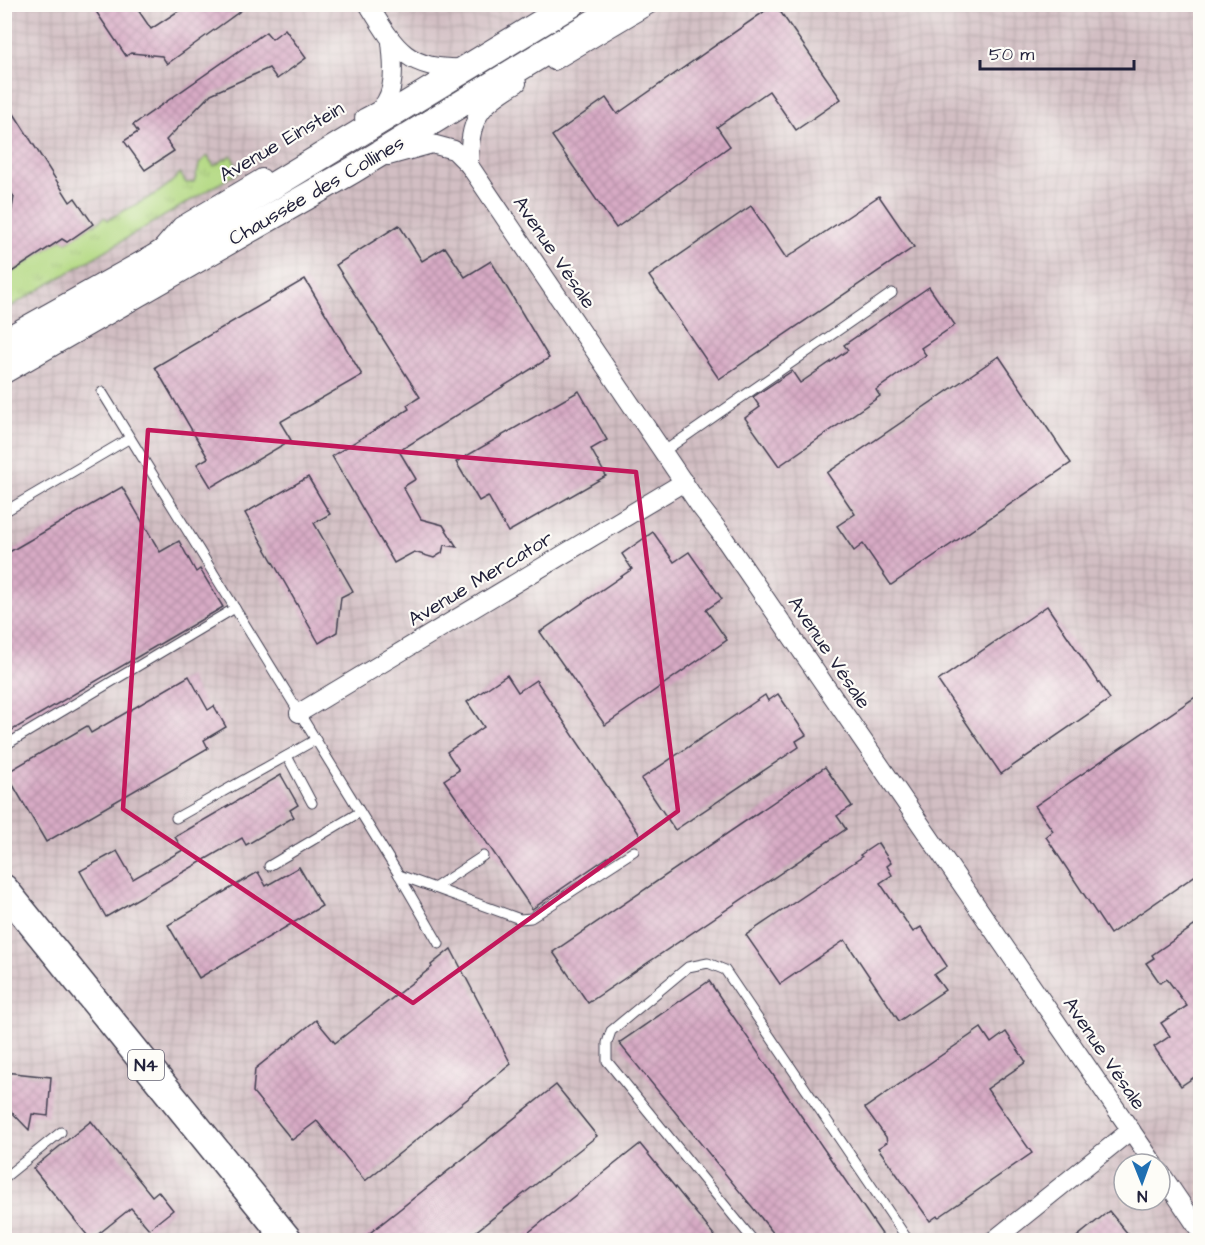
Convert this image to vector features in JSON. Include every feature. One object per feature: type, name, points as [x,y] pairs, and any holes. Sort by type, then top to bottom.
[{"type":"main road","name":"Chaussée des Collines","points":[[4,342],[153,258],[572,4]]},
{"type":"main road","name":"Chaussée des Collines","points":[[4,370],[353,170],[624,4]]},
{"type":"main road","name":"N4","points":[[4,889],[288,1240]]},
{"type":"street","name":"Avenue Einstein","points":[[368,4],[391,42],[410,58],[447,68],[465,68]]},
{"type":"street","points":[[469,165],[470,137],[480,110],[508,88],[650,4]]},
{"type":"street","name":"Avenue Einstein","points":[[153,258],[181,226],[381,108],[388,95],[394,71],[391,42]]},
{"type":"street","name":"Avenue Vésale","points":[[353,170],[394,154],[432,144],[454,150],[469,165],[663,452],[1146,1152]]},
{"type":"street","name":"Avenue Mercator","points":[[299,712],[684,482]]},
{"type":"street","points":[[994,1240],[1131,1130]]},
{"type":"street","points":[[1172,1190],[1200,1231]]},
{"type":"lane","points":[[663,452],[892,294]]},
{"type":"lane","points":[[102,392],[399,875],[439,944]]},
{"type":"lane","points":[[4,512],[130,438]]},
{"type":"lane","points":[[4,746],[235,608]]},
{"type":"lane","points":[[176,818],[315,740]]},
{"type":"lane","points":[[287,756],[312,803]]},
{"type":"lane","points":[[269,866],[360,812]]},
{"type":"lane","points":[[399,875],[520,919],[531,918],[634,851]]},
{"type":"lane","points":[[434,888],[483,856]]},
{"type":"lane","points":[[753,1240],[607,1061],[610,1031],[688,967],[708,963],[725,970],[908,1240]]},
{"type":"lane","points":[[4,1178],[61,1132]]},
{"type":"highlighted area","points":[[148,430],[636,472],[678,811],[413,1003],[123,809]]},
{"type":"shaded area","points":[[5,5],[1200,5],[1200,1240],[5,1240]]},
{"type":"green space","points":[[231,155],[239,172],[5,310],[5,277],[62,239],[67,242],[105,217],[108,220],[156,194],[180,173],[186,183],[194,182],[200,163],[207,156],[214,166]]},
{"type":"building","points":[[91,4],[134,4],[151,29],[189,4],[250,4],[167,64],[162,56],[131,53],[126,56]]},
{"type":"building","points":[[775,4],[841,99],[796,130],[769,91],[717,127],[730,146],[616,228],[552,136],[606,98],[617,114]]},
{"type":"building","points":[[285,29],[306,58],[277,79],[269,68],[211,94],[166,140],[174,151],[145,170],[124,141],[138,132],[133,125],[266,32],[272,39]]},
{"type":"building","points":[[4,98],[70,202],[75,198],[93,224],[67,242],[62,239],[4,277],[4,223],[10,219],[14,197],[4,182]]},
{"type":"building","points":[[879,196],[914,247],[719,379],[649,276],[751,206],[786,258]]},
{"type":"building","points":[[399,225],[422,261],[445,247],[465,277],[491,261],[549,358],[399,451],[416,479],[403,487],[421,519],[443,525],[457,547],[444,545],[442,553],[434,558],[414,552],[394,563],[332,456],[409,409],[407,405],[420,397],[336,265]]},
{"type":"building","points":[[305,279],[362,375],[280,422],[291,440],[211,487],[197,464],[208,458],[155,367]]},
{"type":"building","points":[[929,287],[955,325],[921,348],[926,355],[876,390],[880,396],[779,466],[745,418],[760,407],[753,397],[792,371],[800,383],[848,350],[844,345]]},
{"type":"building","points":[[999,356],[1071,463],[891,585],[863,544],[854,551],[837,526],[855,514],[827,473]]},
{"type":"building","points":[[579,391],[607,440],[591,449],[606,476],[508,532],[488,496],[479,501],[456,462]]},
{"type":"building","points":[[308,477],[330,514],[314,523],[353,591],[341,597],[337,632],[319,643],[245,513]]},
{"type":"building","points":[[122,487],[160,552],[179,541],[196,572],[200,569],[223,607],[4,735],[4,555]]},
{"type":"building","points":[[653,532],[674,562],[689,552],[722,599],[706,610],[727,640],[605,725],[540,632],[632,569],[622,554]]},
{"type":"building","points":[[1047,606],[1110,699],[1001,774],[938,681]]},
{"type":"building","points":[[507,675],[518,692],[536,680],[640,835],[532,909],[444,780],[459,770],[447,752],[484,727],[467,702]]},
{"type":"building","points":[[189,676],[208,710],[214,706],[226,727],[204,740],[208,748],[46,842],[6,773],[87,726],[91,733]]},
{"type":"building","points":[[778,694],[806,735],[796,741],[799,747],[675,830],[641,779],[765,695],[768,701]]},
{"type":"building","points":[[1200,694],[1200,872],[1110,934],[1046,837],[1053,831],[1035,806]]},
{"type":"building","points":[[825,767],[852,806],[837,816],[846,829],[588,1003],[553,952]]},
{"type":"building","points":[[281,775],[298,805],[290,810],[294,817],[246,845],[242,838],[106,917],[80,871],[117,851],[133,879],[183,850],[175,837]]},
{"type":"building","points":[[878,843],[891,863],[887,866],[892,875],[880,883],[913,932],[921,927],[947,966],[934,975],[945,990],[899,1021],[845,940],[780,984],[746,935],[862,857],[860,855]]},
{"type":"building","points":[[299,867],[322,906],[199,978],[168,925],[258,872],[266,886]]},
{"type":"building","points":[[1200,922],[1200,1073],[1181,1086],[1154,1047],[1170,1036],[1161,1023],[1187,1006],[1167,979],[1160,983],[1146,963],[1154,958],[1152,955]]},
{"type":"building","points":[[451,949],[511,1064],[365,1181],[317,1121],[292,1140],[253,1092],[255,1069],[316,1020],[335,1043],[432,967],[431,965]]},
{"type":"building","points":[[709,981],[886,1240],[779,1240],[619,1043]]},
{"type":"building","points":[[981,1028],[991,1043],[1006,1032],[1026,1062],[987,1089],[1032,1153],[930,1221],[878,1148],[887,1142],[886,1137],[865,1108]]},
{"type":"building","points":[[4,1072],[51,1077],[48,1116],[32,1114],[29,1130],[4,1104]]},
{"type":"building","points":[[556,1085],[597,1136],[465,1240],[361,1240]]},
{"type":"building","points":[[91,1121],[152,1196],[158,1191],[173,1210],[149,1229],[131,1208],[91,1240],[33,1168]]},
{"type":"building","points":[[640,1144],[718,1240],[519,1240]]},
{"type":"building","points":[[1109,1211],[1133,1240],[1073,1240]]}]
